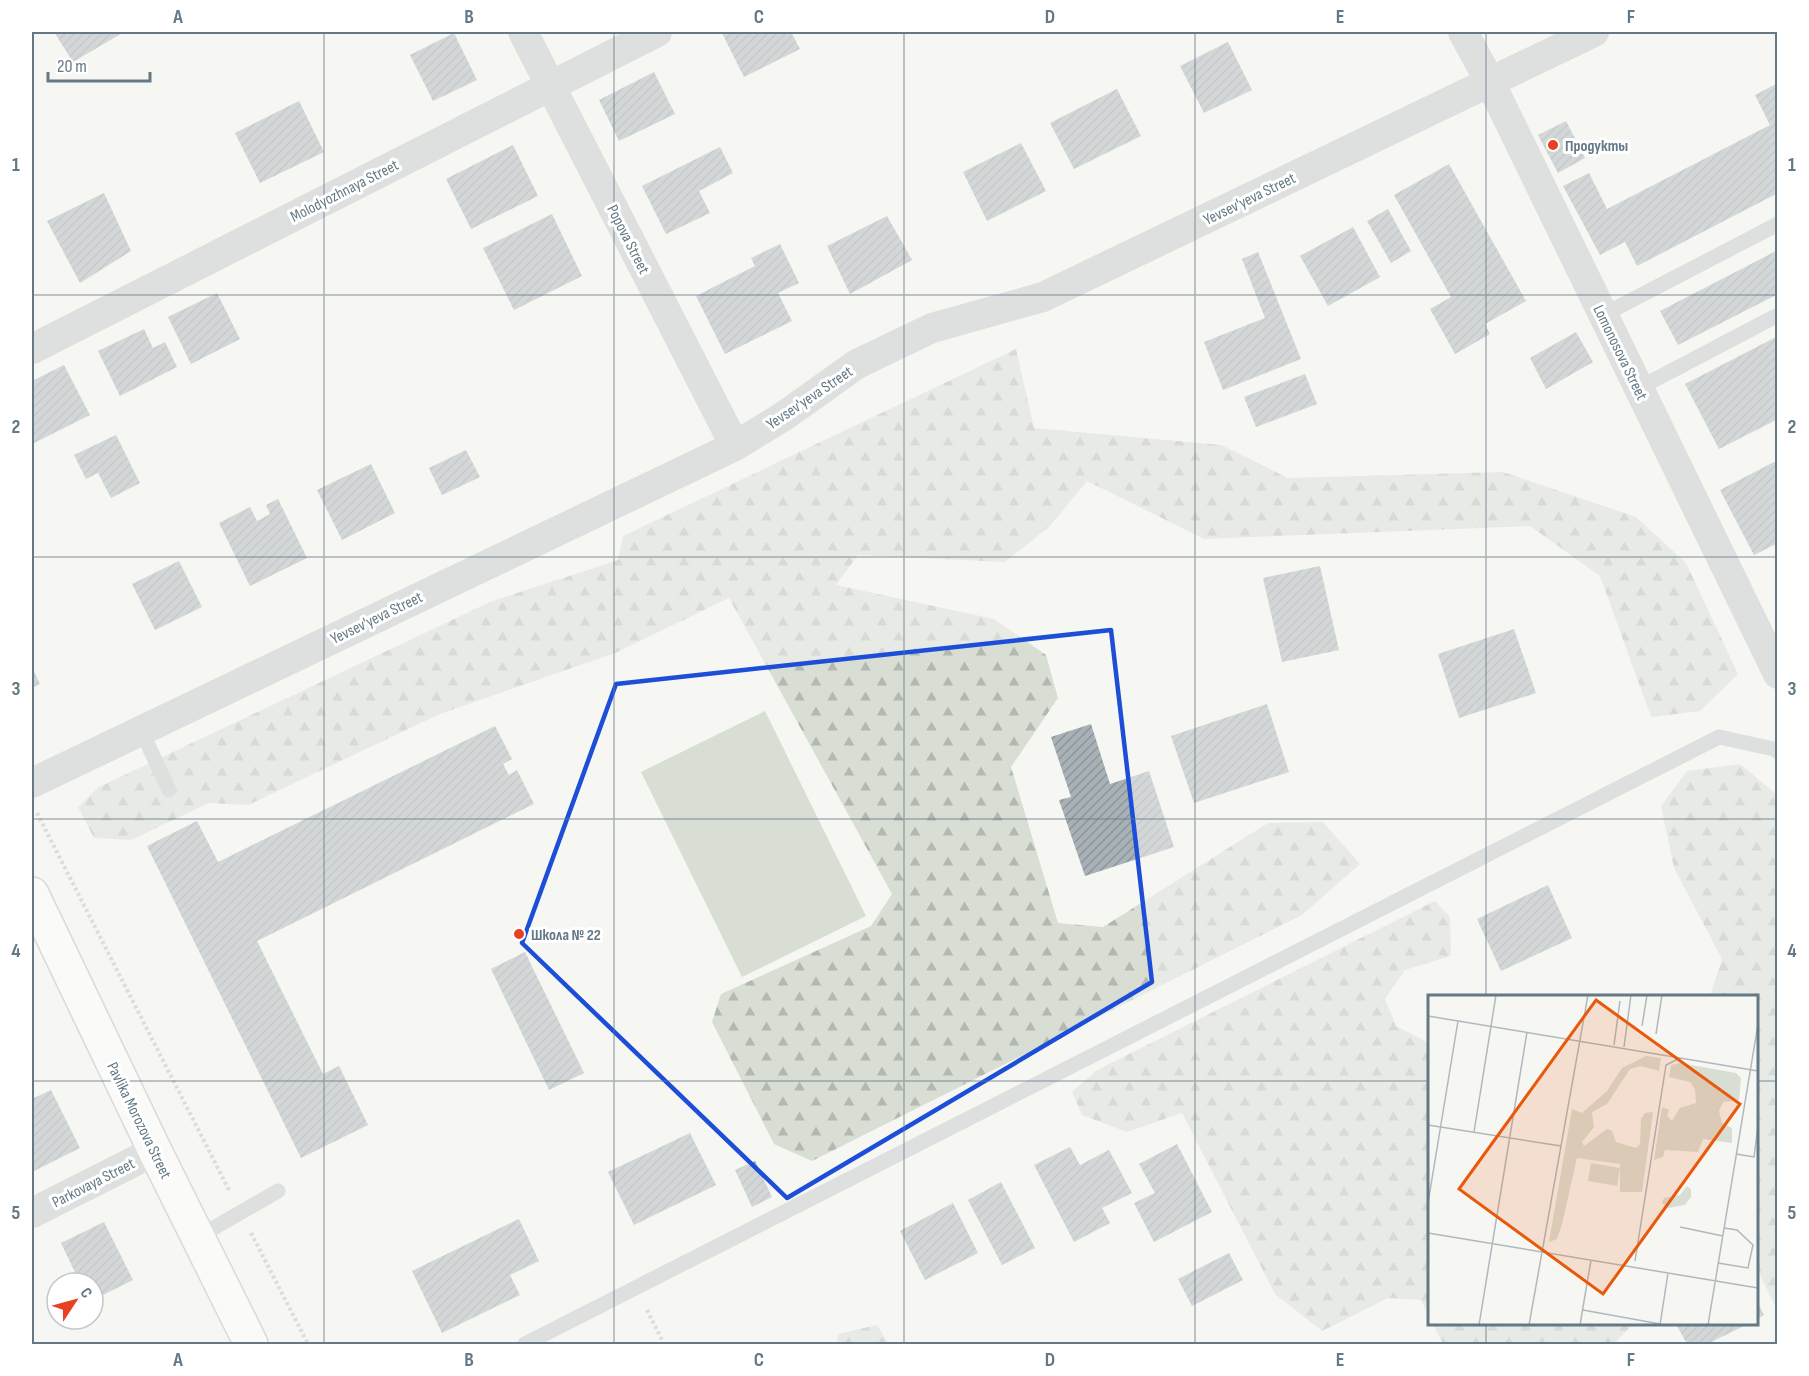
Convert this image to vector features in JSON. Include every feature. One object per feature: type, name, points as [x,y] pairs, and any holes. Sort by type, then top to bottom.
[{"type":"street","name":"Popova Street","points":[[523,32],[735,446]]},
{"type":"street","name":"Molodyozhnaya Street","points":[[32,349],[657,32]]},
{"type":"street","name":"Lomonosova Street","points":[[1463,32],[1490,82],[1778,674]]},
{"type":"street","name":"Yevsev'yeva Street","points":[[32,783],[735,446],[784,416],[857,364],[932,328],[1043,297],[1594,32]]},
{"type":"street","name":"Pavlika Morozova Street","points":[[32,894],[155,1151],[251,1344]]},
{"type":"street","name":"Parkovaya Street","points":[[32,1213],[155,1151]]},
{"type":"lane","points":[[1603,315],[1778,225]]},
{"type":"lane","points":[[1639,388],[1778,315]]},
{"type":"lane","points":[[141,730],[169,790]]},
{"type":"lane","points":[[525,1344],[1719,737],[1774,749],[1778,752]]},
{"type":"lane","points":[[198,1238],[278,1191]]},
{"type":"path","points":[[37,813],[308,1344]]},
{"type":"path","points":[[636,1288],[664,1344]]},
{"type":"highlighted area","points":[[1111,630],[1152,982],[787,1198],[522,943],[616,684]]},
{"type":"green space","points":[[1016,349],[1034,428],[1221,445],[1288,478],[1503,472],[1636,517],[1686,563],[1738,674],[1700,711],[1651,717],[1600,576],[1530,526],[1204,539],[1087,481],[1050,526],[1005,562],[858,555],[836,585],[994,619],[1046,655],[1058,698],[1011,767],[1058,923],[1103,927],[1268,823],[1323,822],[1360,864],[1302,915],[812,1161],[774,1144],[712,1022],[721,994],[871,926],[892,894],[729,598],[615,653],[440,714],[248,805],[209,803],[131,840],[94,838],[78,807],[99,787],[490,602],[618,560],[623,536]]},
{"type":"green space","points":[[765,711],[866,916],[742,977],[641,772]]},
{"type":"green space","points":[[1740,764],[1777,795],[1777,1310],[1758,1271],[1758,995],[1710,995],[1722,959],[1674,868],[1661,806],[1687,771]]},
{"type":"green space","points":[[1435,901],[1450,917],[1451,956],[1405,970],[1385,999],[1396,1026],[1428,1042],[1428,1315],[1421,1300],[1388,1298],[1322,1331],[1275,1294],[1182,1113],[1127,1132],[1082,1115],[1072,1092],[1097,1070]]},
{"type":"green space","points":[[877,1325],[889,1344],[837,1344],[838,1334]]},
{"type":"green space","points":[[1434,1325],[1632,1325],[1614,1344],[1443,1344]]},
{"type":"building","points":[[54,32],[124,32],[73,62]]},
{"type":"building","points":[[791,32],[800,49],[744,77],[722,33]]},
{"type":"building","points":[[454,33],[477,80],[433,101],[410,55]]},
{"type":"building","points":[[1228,42],[1252,90],[1204,113],[1180,66]]},
{"type":"building","points":[[654,72],[675,114],[619,141],[599,100]]},
{"type":"building","points":[[1778,83],[1778,193],[1637,266],[1625,242],[1600,255],[1563,186],[1589,173],[1607,209],[1770,125],[1755,95]]},
{"type":"building","points":[[1117,89],[1141,136],[1074,169],[1050,123]]},
{"type":"building","points":[[299,101],[324,152],[260,183],[235,133]]},
{"type":"building","points":[[1566,121],[1585,158],[1558,173],[1538,135]]},
{"type":"building","points":[[1021,143],[1046,191],[987,221],[963,172]]},
{"type":"building","points":[[513,145],[538,196],[471,229],[446,179]]},
{"type":"building","points":[[720,147],[733,173],[699,191],[710,213],[666,234],[642,186]]},
{"type":"building","points":[[1449,164],[1526,301],[1485,324],[1490,334],[1455,354],[1430,309],[1451,297],[1394,195]]},
{"type":"building","points":[[104,193],[131,251],[80,283],[47,221]]},
{"type":"building","points":[[1388,209],[1411,251],[1391,263],[1367,221]]},
{"type":"building","points":[[552,214],[582,276],[514,310],[483,248]]},
{"type":"building","points":[[887,216],[912,260],[850,294],[827,246]]},
{"type":"building","points":[[1353,227],[1380,277],[1328,306],[1300,256]]},
{"type":"building","points":[[780,244],[799,283],[778,293],[792,321],[725,354],[696,296],[755,266],[751,258]]},
{"type":"building","points":[[1778,250],[1778,294],[1678,345],[1660,311]]},
{"type":"building","points":[[1258,252],[1301,359],[1223,390],[1204,342],[1265,318],[1242,259]]},
{"type":"building","points":[[217,293],[240,339],[191,364],[168,317]]},
{"type":"building","points":[[144,329],[153,348],[165,342],[177,367],[120,396],[98,351]]},
{"type":"building","points":[[1576,332],[1593,362],[1546,389],[1530,358]]},
{"type":"building","points":[[1778,336],[1778,419],[1719,449],[1685,384]]},
{"type":"building","points":[[64,365],[90,415],[32,444],[32,381]]},
{"type":"building","points":[[1305,374],[1317,404],[1256,427],[1244,397]]},
{"type":"building","points":[[116,435],[140,483],[111,498],[98,473],[86,479],[74,455]]},
{"type":"building","points":[[466,450],[480,477],[442,495],[429,468]]},
{"type":"building","points":[[1778,460],[1778,543],[1754,555],[1720,490]]},
{"type":"building","points":[[371,464],[395,513],[342,540],[317,490]]},
{"type":"building","points":[[278,499],[307,558],[250,586],[219,523],[250,507],[257,521],[270,514],[266,505]]},
{"type":"building","points":[[179,561],[202,607],[155,630],[132,584]]},
{"type":"building","points":[[1320,566],[1339,650],[1282,662],[1263,578]]},
{"type":"building","points":[[1514,629],[1536,693],[1459,718],[1438,654]]},
{"type":"building","points":[[32,667],[40,684],[32,688]]},
{"type":"building","points":[[1267,704],[1289,772],[1194,803],[1171,736]]},
{"type":"building","points":[[1091,724],[1110,784],[1149,771],[1174,847],[1085,876],[1059,800],[1071,797],[1051,737]]},
{"type":"building","points":[[495,726],[512,759],[503,764],[509,775],[517,770],[534,804],[257,941],[323,1074],[339,1066],[368,1125],[301,1158],[147,846],[197,821],[218,862]]},
{"type":"building","points":[[1548,885],[1572,938],[1501,971],[1477,919]]},
{"type":"building","points":[[525,952],[584,1073],[549,1090],[491,969]]},
{"type":"building","points":[[51,1090],[80,1148],[32,1172],[32,1099]]},
{"type":"building","points":[[690,1133],[716,1185],[634,1225],[608,1172]]},
{"type":"building","points":[[1177,1144],[1212,1212],[1154,1242],[1134,1203],[1155,1193],[1139,1164]]},
{"type":"building","points":[[1070,1147],[1080,1165],[1109,1150],[1132,1193],[1102,1208],[1110,1223],[1074,1242],[1034,1165]]},
{"type":"building","points":[[755,1161],[772,1197],[752,1207],[735,1170]]},
{"type":"building","points":[[1001,1182],[1035,1248],[1002,1265],[968,1200]]},
{"type":"building","points":[[953,1203],[978,1253],[925,1280],[900,1231]]},
{"type":"building","points":[[519,1219],[539,1261],[510,1275],[520,1295],[442,1333],[412,1271]]},
{"type":"building","points":[[104,1222],[133,1280],[105,1294],[105,1271],[74,1271],[61,1243]]},
{"type":"building","points":[[1229,1253],[1243,1280],[1192,1306],[1178,1279]]},
{"type":"building","points":[[1758,1303],[1764,1315],[1758,1318]]},
{"type":"building","points":[[1677,1325],[1746,1325],[1707,1344],[1687,1344]]},
{"type":"place","name":"Продукты","points":[[1553,145]]},
{"type":"place","name":"Школа № 22","points":[[519,934]]}]
